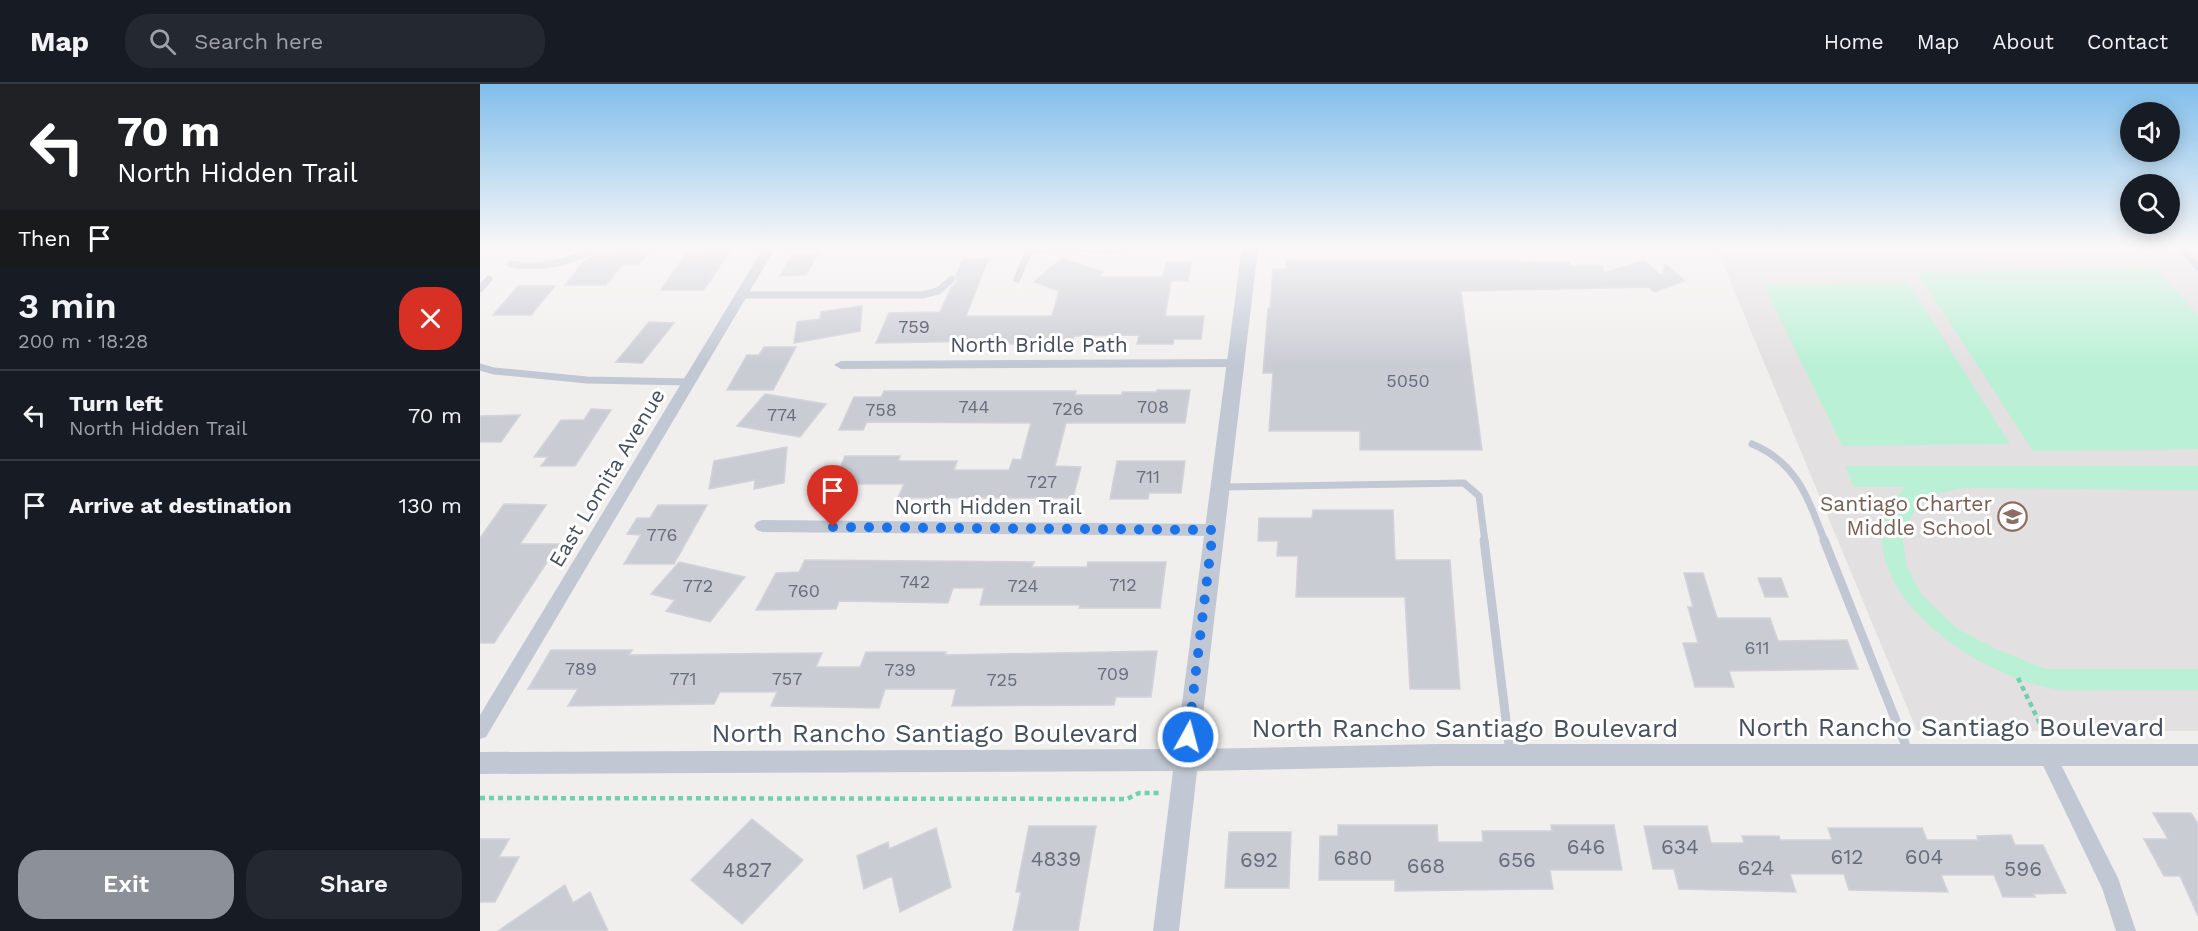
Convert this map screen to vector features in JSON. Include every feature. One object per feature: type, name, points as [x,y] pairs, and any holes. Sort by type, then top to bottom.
[{"type":"street","name":"East Lomita Avenue","points":[[480,731],[746,287]]},
{"type":"street","points":[[1166,931],[1213,530],[1246,287]]},
{"type":"street","name":"North Bridle Path","points":[[841,365],[1237,363]]},
{"type":"street","name":"North Hidden Trail","points":[[762,526],[1213,530]]},
{"type":"street","name":"North Rancho Santiago Boulevard","points":[[480,763],[1185,760],[1510,755],[2198,755]]},
{"type":"street","points":[[2051,755],[2111,885],[2126,931]]},
{"type":"lane","points":[[741,295],[922,295],[938,291],[943,287]]},
{"type":"lane","points":[[480,367],[494,371],[587,380],[689,382]]},
{"type":"lane","points":[[1752,444],[1769,450],[1789,466],[1804,489],[1910,755]]},
{"type":"lane","points":[[1219,487],[1464,483],[1479,496],[1510,755]]},
{"type":"path","points":[[2018,678],[2051,755]]},
{"type":"path","points":[[480,798],[1127,800],[1139,793],[1182,792]]},
{"type":"shaded area","name":"Santiago Charter Middle School","points":[[1732,287],[2198,287],[2198,731],[1917,731]]},
{"type":"green space","points":[[1765,287],[1910,287],[2010,444],[1842,446]]},
{"type":"green space","points":[[1926,287],[2171,287],[2198,315],[2198,449],[2033,451]]},
{"type":"green space","points":[[1845,466],[2198,466],[2198,490],[1962,488],[1933,495],[1915,510],[1902,536],[1907,567],[1922,595],[1956,628],[1998,650],[2046,669],[2198,669],[2198,690],[2061,690],[2033,684],[2002,672],[1971,656],[1941,635],[1916,612],[1896,585],[1884,556],[1884,520],[1891,505],[1905,487],[1854,487]]},
{"type":"building","points":[[518,287],[555,287],[531,315],[493,315]]},
{"type":"building","points":[[663,287],[706,287],[703,290],[661,290]]},
{"type":"building","points":[[952,287],[977,287],[966,316],[1052,316],[1059,291],[1047,287],[1170,287],[1165,316],[1204,316],[1201,339],[1174,339],[1173,344],[1137,344],[1139,335],[1074,336],[1072,344],[993,344],[994,341],[876,343],[889,313],[940,312]]},
{"type":"building","points":[[1272,287],[1669,287],[1654,292],[1648,287],[1461,291],[1482,450],[1360,450],[1360,431],[1269,431],[1273,373],[1263,373],[1268,308],[1270,308]]},
{"type":"building","points":[[862,306],[860,331],[794,343],[797,322],[820,319],[821,312]]},
{"type":"building","points":[[649,322],[674,323],[642,363],[616,362]]},
{"type":"building","points":[[764,347],[796,347],[773,390],[727,390],[747,355],[759,355]]},
{"type":"building","points":[[1157,390],[1190,390],[1185,423],[1066,423],[1055,466],[1081,467],[1073,498],[898,498],[904,484],[856,484],[852,494],[812,494],[825,466],[841,466],[845,456],[900,456],[898,461],[957,461],[954,470],[1009,470],[1013,459],[1021,460],[1031,423],[867,422],[863,430],[839,430],[854,397],[881,397],[884,391],[1076,391],[1075,395],[1122,395],[1122,392],[1157,392]]},
{"type":"building","points":[[765,394],[826,404],[800,437],[737,426]]},
{"type":"building","points":[[591,409],[611,410],[575,466],[541,466],[548,457],[534,457],[561,420],[584,420]]},
{"type":"building","points":[[520,415],[501,442],[480,442],[480,416]]},
{"type":"building","points":[[787,447],[784,483],[754,489],[755,480],[709,489],[714,461]]},
{"type":"building","points":[[1117,461],[1185,461],[1181,493],[1149,493],[1148,499],[1110,499]]},
{"type":"building","points":[[504,504],[546,505],[520,544],[559,544],[494,643],[480,643],[480,538]]},
{"type":"building","points":[[658,505],[707,505],[674,564],[624,564],[641,535],[627,534],[637,518],[650,518]]},
{"type":"building","points":[[1313,510],[1393,510],[1395,560],[1450,560],[1460,689],[1410,689],[1405,597],[1296,597],[1298,556],[1277,556],[1278,541],[1258,541],[1259,518],[1312,518]]},
{"type":"building","points":[[805,560],[1034,562],[1032,567],[1087,567],[1088,562],[1166,562],[1160,608],[980,605],[984,588],[953,588],[948,603],[839,601],[836,609],[756,610],[776,573],[799,572]]},
{"type":"building","points":[[679,562],[745,577],[710,622],[666,611],[675,600],[651,594]]},
{"type":"building","points":[[1684,573],[1703,573],[1717,618],[1770,618],[1778,641],[1847,640],[1858,669],[1729,671],[1734,687],[1695,687],[1683,643],[1698,643],[1688,607],[1693,607]]},
{"type":"building","points":[[1758,578],[1781,578],[1788,597],[1765,597]]},
{"type":"building","points":[[551,650],[632,650],[629,655],[822,653],[816,667],[860,667],[866,652],[946,652],[945,655],[1157,651],[1151,697],[1116,697],[1114,705],[952,706],[956,689],[885,689],[879,708],[771,706],[777,692],[720,692],[714,704],[568,706],[578,689],[528,689]]},
{"type":"building","points":[[2153,813],[2191,813],[2198,824],[2198,916],[2180,876],[2164,876],[2144,839],[2168,839]]},
{"type":"building","points":[[752,819],[803,860],[742,924],[691,880]]},
{"type":"building","points":[[1338,825],[1437,825],[1438,842],[1483,842],[1482,831],[1552,831],[1551,825],[1614,825],[1622,870],[1550,870],[1553,889],[1395,891],[1395,880],[1319,880],[1320,836],[1338,836]]},
{"type":"building","points":[[1029,826],[1096,826],[1078,931],[1013,931],[1021,892],[1016,892]]},
{"type":"building","points":[[1644,826],[1707,826],[1711,843],[1744,843],[1742,836],[1779,836],[1780,840],[1832,840],[1828,828],[1922,828],[1927,840],[1978,840],[1977,836],[2011,835],[2015,845],[2043,845],[2066,893],[2033,894],[2035,897],[2003,897],[1994,875],[1941,875],[1948,892],[1849,890],[1844,874],[1790,874],[1796,892],[1679,889],[1674,869],[1653,869]]},
{"type":"building","points":[[936,828],[951,887],[900,912],[892,876],[864,889],[857,856],[888,842],[889,849]]},
{"type":"building","points":[[1229,832],[1291,832],[1289,888],[1225,888]]},
{"type":"building","points":[[480,839],[509,839],[499,857],[519,857],[495,902],[480,902]]},
{"type":"building","points":[[565,885],[573,903],[590,892],[608,931],[498,931]]},
{"type":"place","name":"Santiago Charter Middle School","points":[[2013,516]]},
{"type":"route","points":[[833,527],[1213,530],[1188,737]]}]
